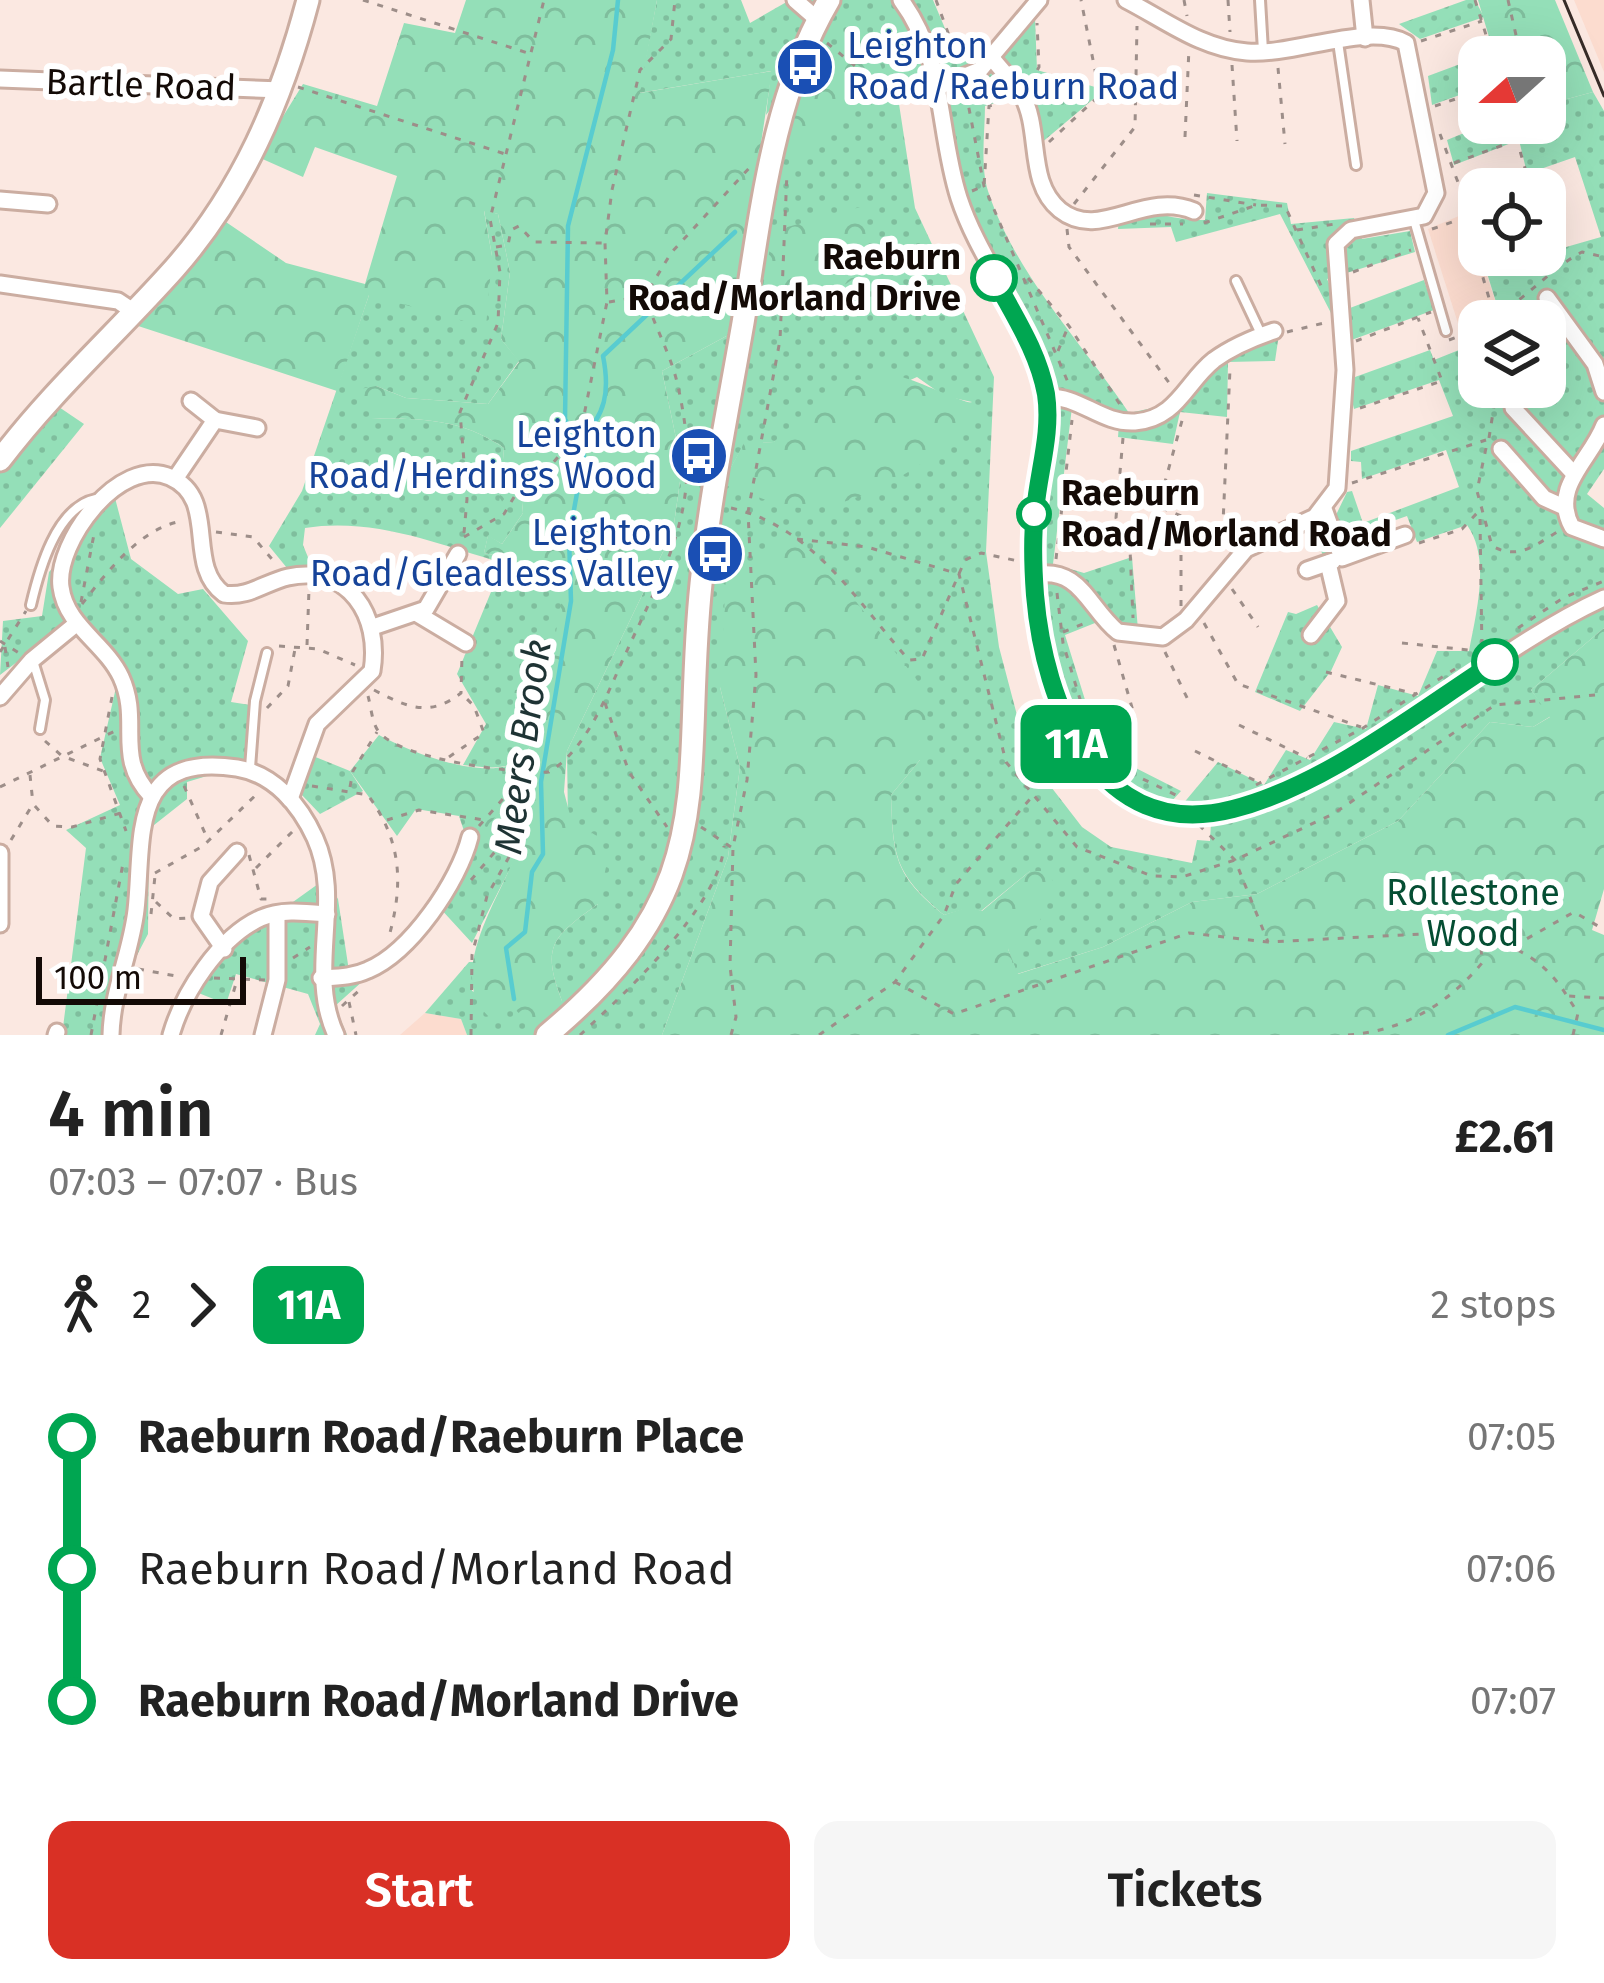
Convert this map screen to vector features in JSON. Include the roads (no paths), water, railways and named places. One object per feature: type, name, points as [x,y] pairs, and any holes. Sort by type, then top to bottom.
[{"type":"street","points":[[0,460],[59,386],[202,233],[253,154],[283,86],[308,0]]},
{"type":"street","points":[[547,1035],[637,943],[658,907],[686,831],[705,554],[776,140],[820,16],[795,0]]},
{"type":"street","points":[[901,0],[924,35],[941,91],[959,197],[977,246],[1028,338],[1046,397],[1034,568],[1054,686],[1085,758],[1118,790],[1192,806],[1246,797],[1364,747],[1485,658],[1604,598]]},
{"type":"street","points":[[1361,0],[1365,38]]},
{"type":"street","points":[[941,91],[992,58],[1037,1]]},
{"type":"street","points":[[1034,568],[1055,572],[1080,586],[1102,617],[1126,635],[1159,638],[1191,614],[1227,570],[1263,538],[1324,509],[1337,488],[1343,414],[1345,345],[1336,244],[1351,230],[1415,227],[1436,193],[1408,46],[1386,35],[1270,52],[1231,50],[1192,37],[1132,3]]},
{"type":"street","points":[[992,58],[1022,96],[1042,188],[1065,214],[1088,223],[1162,202],[1195,211]]},
{"type":"street","name":"Bartle Road","points":[[0,79],[283,86]]},
{"type":"street","points":[[0,200],[48,204]]},
{"type":"street","points":[[0,284],[118,302],[134,311]]},
{"type":"street","points":[[1546,298],[1595,364],[1604,392]]},
{"type":"street","points":[[1046,397],[1075,401],[1128,422],[1150,420],[1180,401],[1201,372],[1230,350],[1268,333]]},
{"type":"street","points":[[191,401],[215,420],[257,428]]},
{"type":"street","points":[[1513,408],[1574,474]]},
{"type":"street","points":[[176,479],[215,420]]},
{"type":"street","points":[[1604,424],[1574,474],[1564,507],[1572,527],[1604,539]]},
{"type":"street","points":[[1495,444],[1544,499],[1564,507]]},
{"type":"street","points":[[152,797],[129,763],[130,725],[119,672],[76,624],[61,590],[64,559],[99,503],[148,474],[176,479],[196,503],[202,564],[224,594],[248,593],[285,578],[312,575],[344,585],[373,627],[375,651],[365,679],[317,724],[290,799]]},
{"type":"street","points":[[1311,635],[1337,601],[1335,560],[1324,509]]},
{"type":"street","points":[[1307,570],[1406,535]]},
{"type":"street","points":[[373,627],[426,609],[458,554]]},
{"type":"street","points":[[416,613],[466,644]]},
{"type":"street","points":[[1,693],[76,624]]},
{"type":"street","points":[[111,1035],[137,880],[139,824],[152,797],[183,772],[207,766],[249,770],[290,799],[304,819],[326,872],[321,978],[336,1035]]},
{"type":"street","points":[[321,978],[350,976],[382,963],[442,890],[465,856],[470,837]]},
{"type":"street","points":[[224,949],[201,916],[210,882],[236,846]]},
{"type":"street","points":[[0,854],[0,924]]},
{"type":"street","points":[[171,1035],[187,994],[224,949],[260,919],[281,907],[326,914]]},
{"type":"street","points":[[263,1035],[278,980],[281,907]]},
{"type":"lane","points":[[1260,0],[1270,52]]},
{"type":"lane","points":[[1338,42],[1355,164]]},
{"type":"lane","points":[[1415,227],[1446,331]]},
{"type":"lane","points":[[1236,281],[1268,333]]},
{"type":"lane","points":[[32,605],[45,553],[86,501],[99,503]]},
{"type":"lane","points":[[45,553],[64,559]]},
{"type":"lane","points":[[249,770],[267,653]]},
{"type":"lane","points":[[32,660],[45,700],[40,729]]},
{"type":"waterway","name":"Meers Brook","points":[[514,999],[506,948],[525,932],[532,872],[543,854],[541,782],[571,601],[569,537],[584,455],[565,419],[568,226],[613,50],[618,0]]},
{"type":"waterway","points":[[579,440],[604,402],[603,356],[735,232]]},
{"type":"waterway","points":[[1448,1035],[1515,1007],[1604,1030]]},
{"type":"tram line","points":[[1564,0],[1604,96]]},
{"type":"place","name":"Leighton Road/Raeburn Road","points":[[805,67]]},
{"type":"place","name":"Raeburn Road/Morland Drive","points":[[994,278]]},
{"type":"place","name":"Leighton Road/Herdings Wood","points":[[699,456]]},
{"type":"place","name":"Raeburn Road/Morland Road","points":[[1034,514]]},
{"type":"place","name":"Leighton Road/Gleadless Valley","points":[[715,554]]},
{"type":"park label","name":"Rollestone Wood","points":[[1473,914]]}]
